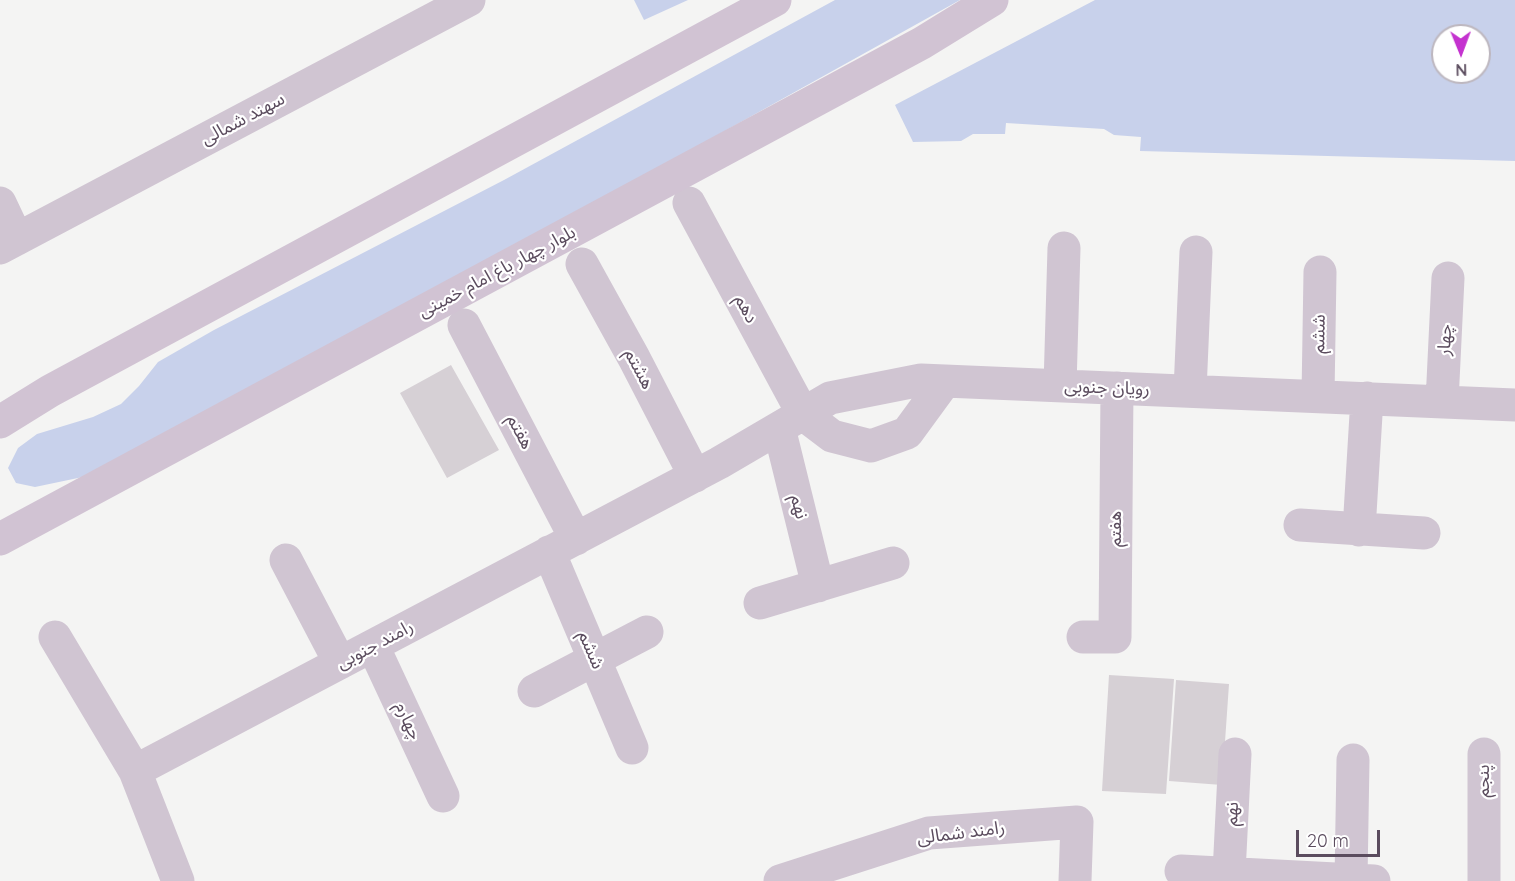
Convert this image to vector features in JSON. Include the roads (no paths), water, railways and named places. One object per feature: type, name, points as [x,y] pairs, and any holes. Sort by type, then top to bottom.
[{"type":"main road","points":[[0,422],[50,391],[775,0]]},
{"type":"main road","name":"بلوار چهار باغ امام خمینی","points":[[0,539],[912,49],[992,0]]},
{"type":"street","name":"سهند شمالی","points":[[0,203],[8,243],[468,0]]},
{"type":"street","name":"دهم","points":[[689,203],[791,421]]},
{"type":"street","points":[[1060,386],[1064,248]]},
{"type":"street","points":[[1190,391],[1196,252]]},
{"type":"street","name":"هشتم","points":[[582,264],[634,358],[707,470]]},
{"type":"street","name":"ششم","points":[[1318,396],[1320,272]]},
{"type":"street","name":"چهار","points":[[1442,402],[1448,278]]},
{"type":"street","name":"هفتم","points":[[464,325],[563,545]]},
{"type":"street","name":"رویان جنوبی","points":[[707,470],[830,398],[921,380],[1515,405]]},
{"type":"street","points":[[791,421],[832,436],[871,446],[908,433],[945,381]]},
{"type":"street","name":"هفتم","points":[[1083,637],[1115,637],[1117,388]]},
{"type":"street","points":[[1359,530],[1367,398]]},
{"type":"street","name":"نهم","points":[[791,421],[818,586]]},
{"type":"street","name":"رامند جنوبی","points":[[135,771],[707,470]]},
{"type":"street","points":[[1300,525],[1424,532]]},
{"type":"street","name":"ششم","points":[[563,545],[595,659],[632,748]]},
{"type":"street","points":[[286,560],[340,663]]},
{"type":"street","points":[[760,603],[893,563]]},
{"type":"street","points":[[534,691],[646,632]]},
{"type":"street","points":[[55,637],[135,771],[178,881]]},
{"type":"street","name":"چهارم","points":[[373,646],[443,796]]},
{"type":"street","name":"نهم","points":[[1229,873],[1235,754]]},
{"type":"street","name":"پنجم","points":[[1484,754],[1484,881]]},
{"type":"street","points":[[1181,871],[1299,879],[1363,880],[1353,760]]},
{"type":"street","name":"رامند شمالی","points":[[780,881],[831,873],[929,833],[1077,822],[1075,881]]}]
